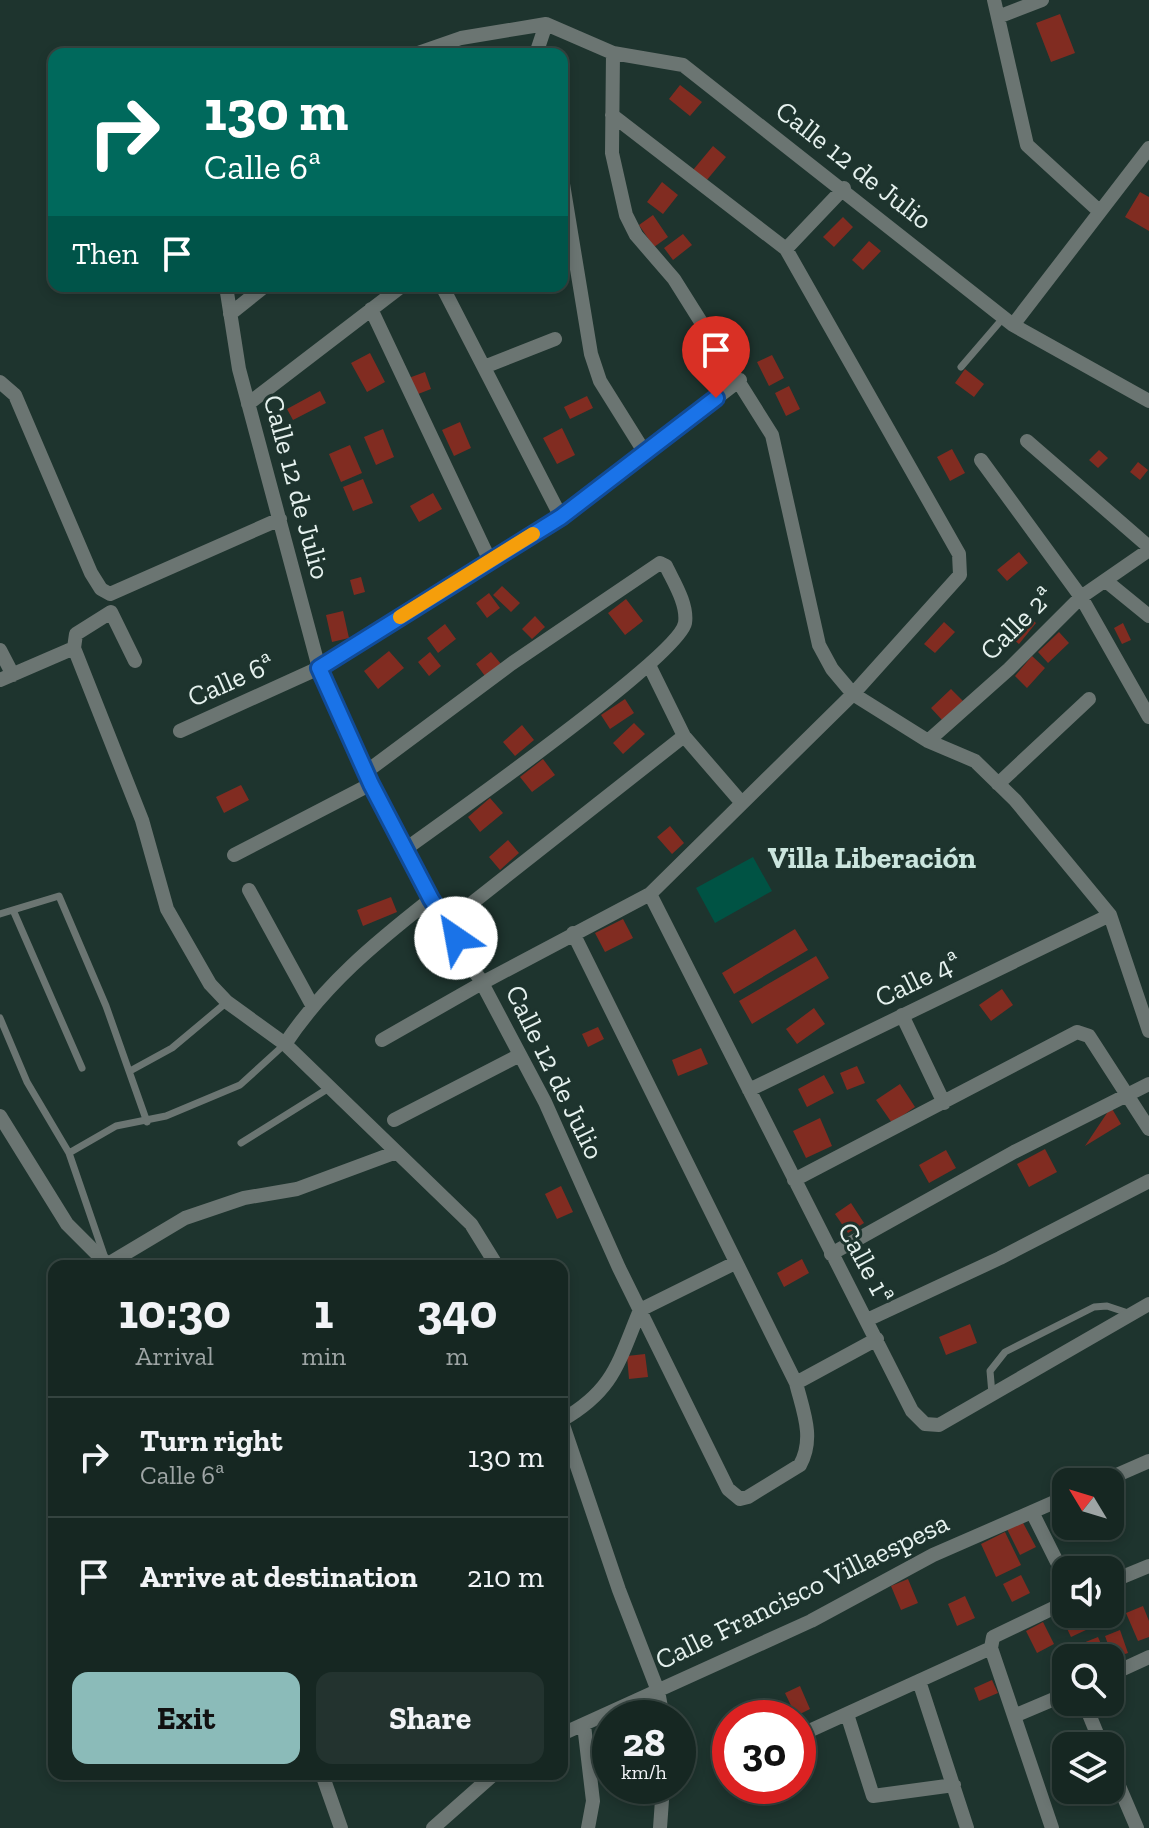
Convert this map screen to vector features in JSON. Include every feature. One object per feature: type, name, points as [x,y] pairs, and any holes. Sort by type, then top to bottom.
[{"type":"street","points":[[994,0],[1027,145],[1098,210]]},
{"type":"street","points":[[998,17],[1042,0]]},
{"type":"street","points":[[432,48],[461,38],[546,24],[538,48]]},
{"type":"street","name":"Calle 12 de Julio","points":[[546,24],[613,53],[683,65],[844,188],[1009,321],[1149,401]]},
{"type":"street","points":[[613,53],[612,153],[626,215],[636,235],[674,279],[772,435],[819,645],[832,669],[853,694],[928,741],[975,761],[998,784],[1110,915],[1149,1031]]},
{"type":"street","points":[[382,1040],[573,933],[650,894],[853,694],[957,583],[962,565],[786,249],[612,115]]},
{"type":"street","points":[[1009,321],[1149,148]]},
{"type":"street","points":[[786,249],[844,188]]},
{"type":"street","points":[[568,214],[591,354],[600,381],[645,453]]},
{"type":"street","name":"Calle 12 de Julio","points":[[227,292],[248,404],[319,668],[368,778],[431,899],[448,922],[520,1055],[728,1489],[740,1499],[787,1473],[804,1457],[809,1433],[796,1383]]},
{"type":"street","points":[[230,314],[258,292]]},
{"type":"street","points":[[248,404],[394,292]]},
{"type":"street","points":[[445,292],[561,517]]},
{"type":"street","points":[[371,309],[490,561]]},
{"type":"street","points":[[484,367],[555,339]]},
{"type":"street","name":"Calle 6ª","points":[[180,731],[319,668],[561,517],[740,380]]},
{"type":"street","points":[[0,382],[15,395],[91,573],[101,589],[110,594]]},
{"type":"street","points":[[1027,441],[1149,549]]},
{"type":"street","points":[[981,460],[1081,597],[1149,717]]},
{"type":"street","points":[[110,594],[280,519]]},
{"type":"street","name":"Calle 2ª","points":[[928,741],[1009,669],[1081,597],[1149,549]]},
{"type":"street","points":[[234,855],[368,778],[511,664],[660,563],[666,566],[680,598],[685,624],[679,636],[649,665],[407,848]]},
{"type":"street","points":[[1106,581],[1149,616]]},
{"type":"street","points":[[110,594],[111,612],[135,661]]},
{"type":"street","points":[[111,612],[76,634],[74,648],[142,820],[167,909],[193,959],[227,1002],[285,1044],[394,1153],[471,1224],[493,1260]]},
{"type":"street","points":[[0,650],[7,677],[74,648]]},
{"type":"street","points":[[649,665],[684,736],[741,802]]},
{"type":"street","points":[[998,784],[1089,699]]},
{"type":"street","points":[[448,922],[684,736]]},
{"type":"street","points":[[249,890],[312,1005]]},
{"type":"street","name":"Calle 1ª","points":[[650,894],[912,1411],[925,1424],[939,1425],[1149,1304]]},
{"type":"street","points":[[285,1044],[312,1005],[360,954],[431,899]]},
{"type":"street","name":"Calle 4ª","points":[[749,1090],[1110,915]]},
{"type":"street","points":[[573,933],[796,1383],[877,1339]]},
{"type":"street","points":[[902,1015],[944,1103]]},
{"type":"street","points":[[794,1180],[1077,1032],[1089,1036],[1149,1129]]},
{"type":"street","points":[[394,1120],[520,1055]]},
{"type":"street","points":[[831,1254],[1149,1084]]},
{"type":"street","points":[[0,1116],[67,1224],[103,1260]]},
{"type":"street","points":[[116,1260],[185,1218],[244,1198],[297,1189],[394,1153]]},
{"type":"street","points":[[867,1320],[1000,1258],[1149,1181]]},
{"type":"street","points":[[568,1417],[592,1403],[615,1371],[640,1310],[735,1263]]},
{"type":"street","points":[[568,1440],[599,1536],[660,1700]]},
{"type":"street","points":[[1124,1472],[1149,1461]]},
{"type":"street","name":"Calle Francisco Villaespesa","points":[[568,1732],[811,1621],[933,1555],[1052,1503]]},
{"type":"street","points":[[1032,1512],[1054,1556]]},
{"type":"street","points":[[1124,1576],[1149,1566]]},
{"type":"street","points":[[1052,1609],[993,1637],[991,1648],[1052,1828]]},
{"type":"street","points":[[816,1728],[991,1648]]},
{"type":"street","points":[[1124,1671],[1147,1664]]},
{"type":"street","points":[[919,1681],[967,1828]]},
{"type":"street","points":[[1014,1716],[1052,1700]]},
{"type":"street","points":[[847,1714],[873,1796],[954,1785]]},
{"type":"street","points":[[584,1725],[593,1801],[588,1828]]},
{"type":"street","points":[[324,1780],[341,1828]]},
{"type":"street","points":[[433,1828],[487,1780]]},
{"type":"street","points":[[1124,1798],[1137,1828]]},
{"type":"street","points":[[660,1828],[662,1804]]},
{"type":"lane","points":[[961,367],[1009,321]]},
{"type":"lane","points":[[0,914],[59,896],[130,1071],[147,1122]]},
{"type":"lane","points":[[13,910],[82,1068]]},
{"type":"lane","points":[[130,1071],[172,1048],[227,1002]]},
{"type":"lane","points":[[0,1018],[27,1082],[69,1153],[106,1260]]},
{"type":"lane","points":[[69,1153],[116,1126],[147,1122],[240,1085],[285,1044]]},
{"type":"lane","points":[[241,1143],[329,1088]]},
{"type":"lane","points":[[992,1394],[990,1371],[1005,1352],[1094,1307],[1107,1306],[1131,1314]]},
{"type":"green space","points":[[753,857],[772,891],[715,923],[696,888]]},
{"type":"building","points":[[1060,14],[1075,53],[1051,62],[1036,23]]},
{"type":"building","points":[[680,85],[702,102],[690,116],[669,99]]},
{"type":"building","points":[[713,146],[726,157],[706,181],[693,170]]},
{"type":"building","points":[[662,182],[678,195],[663,214],[647,202]]},
{"type":"building","points":[[1140,192],[1149,197],[1149,231],[1125,217]]},
{"type":"building","points":[[653,215],[668,237],[654,247],[639,225]]},
{"type":"building","points":[[843,217],[853,227],[834,247],[823,237]]},
{"type":"building","points":[[683,234],[692,245],[673,260],[664,248]]},
{"type":"building","points":[[869,241],[881,251],[863,270],[852,260]]},
{"type":"building","points":[[370,353],[385,382],[367,392],[351,363]]},
{"type":"building","points":[[772,355],[784,378],[769,386],[757,362]]},
{"type":"building","points":[[965,369],[984,384],[974,397],[955,383]]},
{"type":"building","points":[[425,372],[431,389],[413,396],[406,379]]},
{"type":"building","points":[[789,386],[800,409],[786,416],[775,393]]},
{"type":"building","points":[[320,391],[326,403],[293,420],[287,409]]},
{"type":"building","points":[[587,396],[593,408],[570,419],[564,407]]},
{"type":"building","points":[[460,422],[471,448],[454,456],[442,430]]},
{"type":"building","points":[[562,428],[575,455],[557,464],[543,438]]},
{"type":"building","points":[[383,429],[394,457],[376,465],[364,437]]},
{"type":"building","points":[[350,445],[362,473],[341,482],[329,454]]},
{"type":"building","points":[[952,449],[965,473],[950,481],[937,457]]},
{"type":"building","points":[[1099,450],[1108,458],[1098,468],[1089,460]]},
{"type":"building","points":[[1138,462],[1148,470],[1140,480],[1130,472]]},
{"type":"building","points":[[363,479],[373,503],[353,511],[343,487]]},
{"type":"building","points":[[433,493],[442,509],[419,522],[410,506]]},
{"type":"building","points":[[1019,552],[1028,563],[1007,581],[997,570]]},
{"type":"building","points":[[361,577],[365,592],[354,595],[350,580]]},
{"type":"building","points":[[502,586],[520,603],[511,612],[493,595]]},
{"type":"building","points":[[489,593],[500,608],[487,618],[476,603]]},
{"type":"building","points":[[626,599],[643,621],[625,635],[608,613]]},
{"type":"building","points":[[343,611],[349,638],[332,642],[326,615]]},
{"type":"building","points":[[1023,612],[1036,623],[1019,644],[1006,633]]},
{"type":"building","points":[[535,616],[545,627],[532,639],[522,629]]},
{"type":"building","points":[[944,622],[955,632],[935,653],[924,644]]},
{"type":"building","points":[[1123,623],[1131,640],[1122,644],[1114,628]]},
{"type":"building","points":[[445,624],[456,639],[438,653],[427,638]]},
{"type":"building","points":[[1059,632],[1069,643],[1048,663],[1038,652]]},
{"type":"building","points":[[389,651],[404,668],[378,689],[364,671]]},
{"type":"building","points":[[430,652],[441,666],[429,676],[418,662]]},
{"type":"building","points":[[491,652],[501,664],[485,676],[476,664]]},
{"type":"building","points":[[1032,656],[1045,668],[1027,688],[1015,676]]},
{"type":"building","points":[[951,689],[963,701],[942,720],[931,708]]},
{"type":"building","points":[[625,699],[634,713],[610,729],[601,715]]},
{"type":"building","points":[[634,723],[645,734],[623,754],[613,743]]},
{"type":"building","points":[[522,725],[534,740],[515,756],[503,742]]},
{"type":"building","points":[[543,759],[555,775],[532,792],[520,777]]},
{"type":"building","points":[[241,785],[249,800],[224,813],[216,797]]},
{"type":"building","points":[[490,798],[503,813],[480,832],[468,817]]},
{"type":"building","points":[[670,826],[684,843],[672,854],[657,837]]},
{"type":"building","points":[[508,840],[519,853],[500,870],[489,857]]},
{"type":"building","points":[[391,897],[397,912],[363,926],[357,910]]},
{"type":"building","points":[[623,919],[633,938],[605,952],[595,933]]},
{"type":"building","points":[[795,929],[808,950],[734,994],[722,973]]},
{"type":"building","points":[[816,956],[829,978],[752,1024],[739,1001]]},
{"type":"building","points":[[1002,989],[1013,1005],[991,1021],[979,1005]]},
{"type":"building","points":[[814,1008],[825,1024],[797,1044],[786,1029]]},
{"type":"building","points":[[598,1027],[604,1039],[588,1047],[582,1034]]},
{"type":"building","points":[[701,1048],[708,1064],[678,1076],[672,1060]]},
{"type":"building","points":[[857,1066],[865,1083],[847,1090],[840,1073]]},
{"type":"building","points":[[824,1075],[834,1093],[807,1107],[798,1089]]},
{"type":"building","points":[[900,1084],[915,1107],[892,1123],[876,1100]]},
{"type":"building","points":[[1111,1107],[1121,1124],[1085,1146]]},
{"type":"building","points":[[820,1118],[832,1146],[806,1158],[793,1131]]},
{"type":"building","points":[[1045,1149],[1057,1172],[1029,1187],[1017,1164]]},
{"type":"building","points":[[946,1150],[956,1168],[929,1183],[919,1165]]},
{"type":"building","points":[[561,1186],[573,1212],[557,1219],[545,1194]]},
{"type":"building","points":[[851,1203],[864,1223],[848,1233],[835,1214]]},
{"type":"building","points":[[802,1259],[809,1273],[784,1287],[777,1273]]},
{"type":"building","points":[[970,1324],[977,1343],[946,1355],[939,1337]]},
{"type":"building","points":[[645,1354],[648,1377],[629,1379],[627,1356]]},
{"type":"building","points":[[1021,1519],[1036,1547],[1020,1555],[1006,1527]]},
{"type":"building","points":[[1005,1532],[1021,1565],[996,1577],[981,1544]]},
{"type":"building","points":[[1021,1575],[1030,1593],[1012,1602],[1003,1584]]},
{"type":"building","points":[[908,1579],[918,1603],[901,1610],[891,1586]]},
{"type":"building","points":[[965,1596],[975,1618],[957,1626],[948,1604]]},
{"type":"building","points":[[1143,1606],[1149,1621],[1149,1637],[1138,1641],[1126,1613]]},
{"type":"building","points":[[1043,1622],[1054,1644],[1037,1653],[1026,1631]]},
{"type":"building","points":[[1067,1628],[1088,1628],[1088,1629],[1071,1637]]},
{"type":"building","points":[[1120,1630],[1128,1653],[1124,1654],[1124,1644],[1108,1644],[1105,1636]]},
{"type":"building","points":[[1098,1637],[1101,1644],[1083,1644]]},
{"type":"building","points":[[992,1680],[998,1693],[979,1701],[974,1688]]},
{"type":"building","points":[[800,1686],[806,1700],[788,1700],[785,1693]]},
{"type":"slow traffic","points":[[400,617],[533,534]]},
{"type":"district","name":"Villa Liberación","points":[[872,858]]},
{"type":"route","points":[[456,938],[431,899],[371,784],[319,668],[561,517],[716,398]]}]
